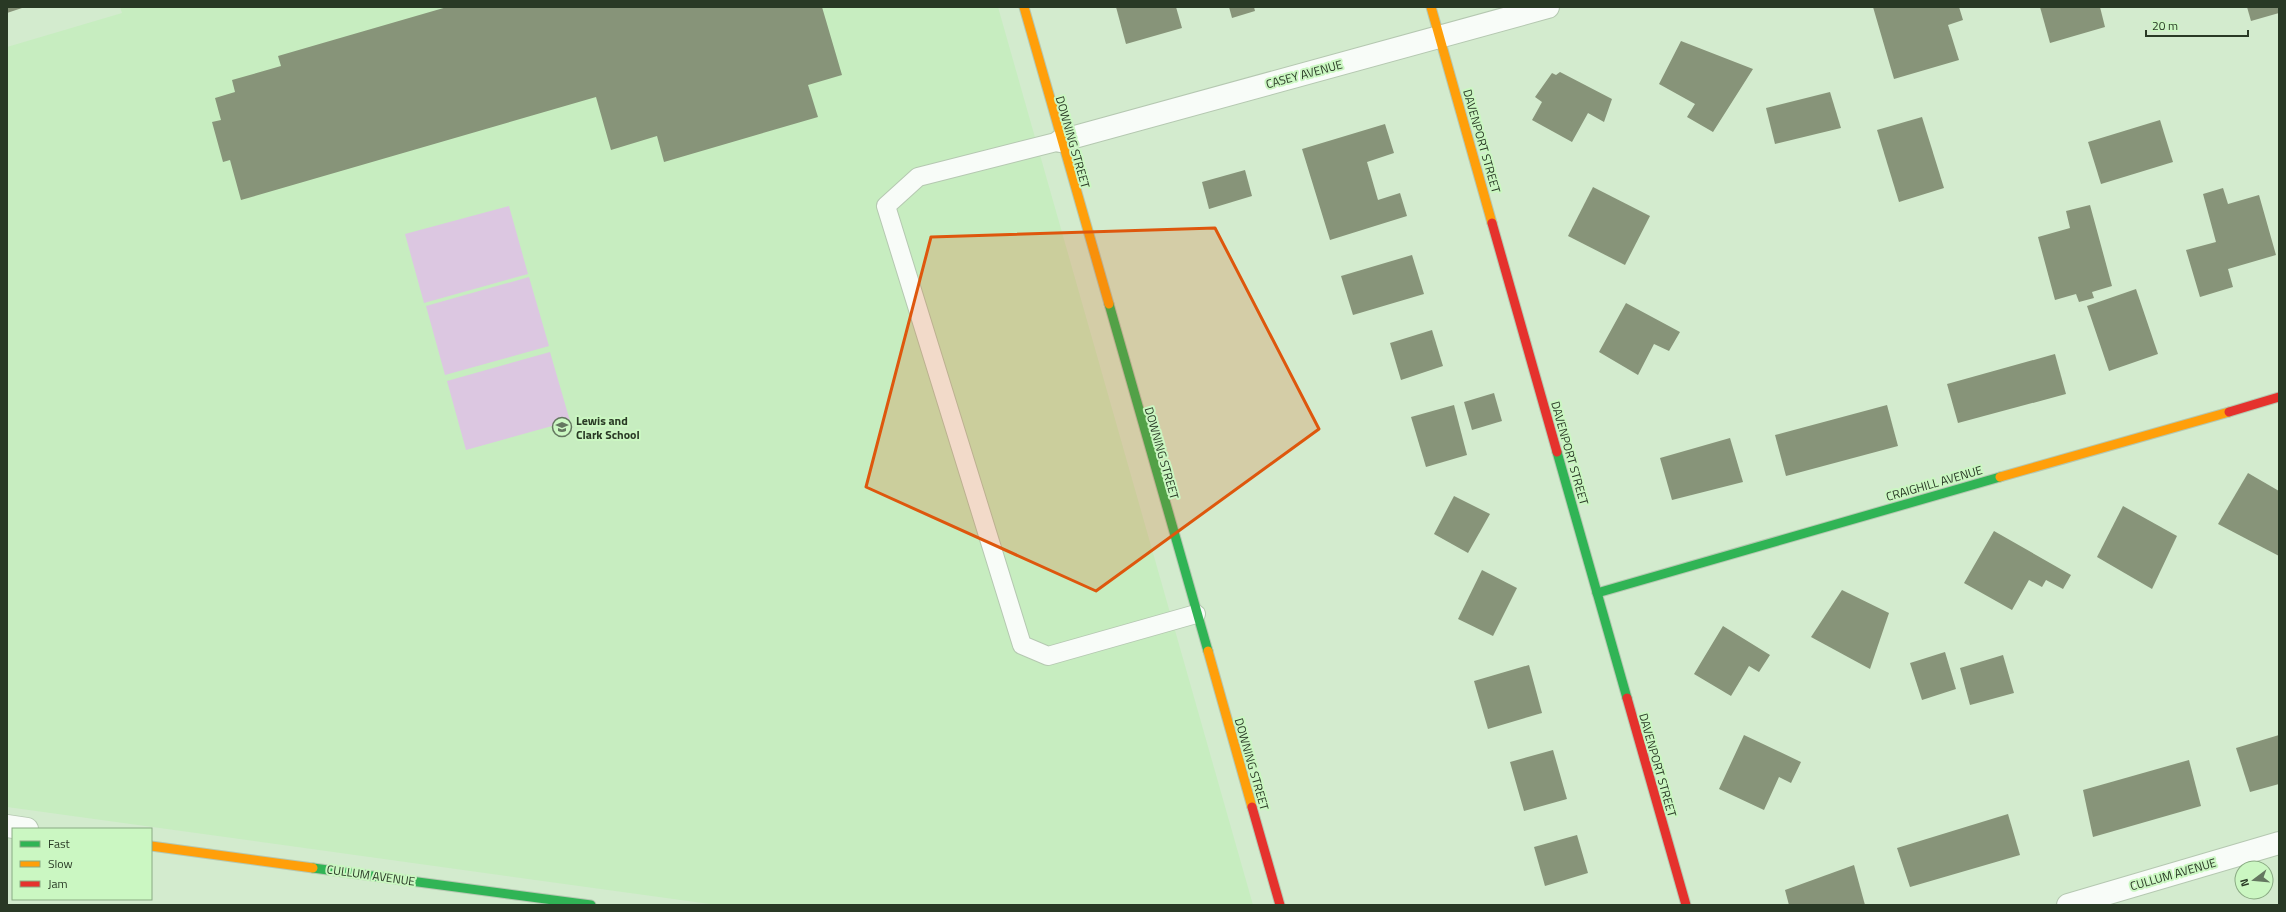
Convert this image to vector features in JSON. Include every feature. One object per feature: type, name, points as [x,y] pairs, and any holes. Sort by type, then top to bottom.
[{"type":"street","name":"DOWNING STREET","points":[[1024,7],[1060,141],[1280,905]]},
{"type":"street","name":"DAVENPORT STREET","points":[[1432,7],[1686,905]]},
{"type":"street","name":"CASEY AVENUE","points":[[1060,141],[1548,7]]},
{"type":"street","name":"CRAIGHILL AVENUE","points":[[1597,593],[2279,397]]},
{"type":"street","points":[[7,826],[20,828]]},
{"type":"street","name":"CULLUM AVENUE","points":[[2068,905],[2279,843]]},
{"type":"street","name":"CULLUM AVENUE","points":[[152,846],[591,905]]},
{"type":"lane","points":[[1060,141],[918,177],[886,206],[1022,645],[1048,656],[1196,614]]},
{"type":"highlighted area","points":[[1215,228],[1319,429],[1096,591],[866,487],[931,237]]},
{"type":"shaded area","name":"Lewis and Clark School","points":[[120,7],[998,7],[1253,905],[717,905],[7,807],[7,47],[122,13]]},
{"type":"shaded area","points":[[509,206],[528,274],[424,303],[405,234]]},
{"type":"shaded area","points":[[529,277],[549,346],[445,375],[426,306]]},
{"type":"shaded area","points":[[550,352],[570,421],[466,450],[447,381]]},
{"type":"building","points":[[7,7],[25,7],[7,13]]},
{"type":"building","points":[[447,7],[822,7],[842,75],[808,85],[818,117],[664,162],[657,136],[611,150],[596,97],[241,200],[230,160],[223,162],[212,122],[221,120],[215,98],[235,92],[232,80],[281,66],[278,56]]},
{"type":"building","points":[[1116,7],[1176,7],[1182,28],[1126,44]]},
{"type":"building","points":[[1229,7],[1254,7],[1255,11],[1232,18]]},
{"type":"building","points":[[1873,7],[1959,7],[1963,20],[1948,25],[1959,60],[1894,79]]},
{"type":"building","points":[[2040,7],[2100,7],[2105,27],[2050,43]]},
{"type":"building","points":[[2247,7],[2279,7],[2279,13],[2251,21]]},
{"type":"building","points":[[1681,41],[1753,69],[1713,132],[1687,117],[1695,104],[1659,84]]},
{"type":"building","points":[[1560,72],[1612,99],[1604,122],[1588,113],[1572,142],[1532,120],[1542,102],[1535,97],[1552,73],[1556,75]]},
{"type":"building","points":[[1830,92],[1841,128],[1775,144],[1766,108]]},
{"type":"building","points":[[1922,117],[1944,188],[1899,202],[1877,130]]},
{"type":"building","points":[[2160,120],[2173,162],[2101,184],[2088,142]]},
{"type":"building","points":[[1385,124],[1394,153],[1367,162],[1378,200],[1400,193],[1407,216],[1330,240],[1302,149]]},
{"type":"building","points":[[1245,170],[1252,196],[1209,209],[1202,182]]},
{"type":"building","points":[[1593,187],[1650,216],[1625,265],[1568,236]]},
{"type":"building","points":[[2223,188],[2228,204],[2259,195],[2276,255],[2228,269],[2233,287],[2200,297],[2186,250],[2216,242],[2203,194]]},
{"type":"building","points":[[2090,205],[2112,286],[2092,292],[2094,298],[2079,302],[2076,294],[2055,300],[2038,237],[2070,228],[2066,211]]},
{"type":"building","points":[[1412,255],[1424,294],[1353,315],[1341,276]]},
{"type":"building","points":[[2136,289],[2158,354],[2109,371],[2087,306]]},
{"type":"building","points":[[1626,303],[1680,332],[1669,351],[1654,344],[1638,375],[1599,352]]},
{"type":"building","points":[[1432,330],[1443,366],[1401,380],[1390,343]]},
{"type":"building","points":[[2055,354],[2066,394],[1958,423],[1947,384]]},
{"type":"building","points":[[1494,393],[1502,421],[1472,430],[1464,402]]},
{"type":"building","points":[[1454,405],[1467,455],[1426,467],[1411,417]]},
{"type":"building","points":[[1887,405],[1898,446],[1786,476],[1775,435]]},
{"type":"building","points":[[1730,438],[1743,482],[1672,500],[1660,458]]},
{"type":"building","points":[[2248,473],[2279,491],[2279,556],[2218,524]]},
{"type":"building","points":[[1454,496],[1490,514],[1468,553],[1434,534]]},
{"type":"building","points":[[2123,506],[2177,536],[2152,589],[2097,557]]},
{"type":"building","points":[[1994,531],[2071,575],[2063,589],[2046,580],[2042,587],[2029,580],[2012,610],[1964,583]]},
{"type":"building","points":[[1482,570],[1517,588],[1493,636],[1458,619]]},
{"type":"building","points":[[1842,590],[1889,613],[1870,669],[1811,637]]},
{"type":"building","points":[[1723,626],[1770,655],[1759,672],[1749,666],[1731,696],[1694,674]]},
{"type":"building","points":[[1945,652],[1956,689],[1922,700],[1910,663]]},
{"type":"building","points":[[2003,655],[2014,693],[1970,705],[1960,668]]},
{"type":"building","points":[[1529,665],[1542,713],[1488,729],[1474,681]]},
{"type":"building","points":[[1744,735],[1801,762],[1791,783],[1779,777],[1764,810],[1719,789]]},
{"type":"building","points":[[2279,735],[2279,784],[2250,792],[2236,748]]},
{"type":"building","points":[[1553,750],[1567,799],[1524,811],[1510,762]]},
{"type":"building","points":[[2189,760],[2201,806],[2093,837],[2083,790]]},
{"type":"building","points":[[2008,814],[2020,855],[1910,887],[1897,848]]},
{"type":"building","points":[[1577,835],[1588,873],[1545,886],[1534,847]]},
{"type":"building","points":[[1854,865],[1865,905],[1789,905],[1785,890]]},
{"type":"traffic: fast","points":[[1109,304],[1208,651]]},
{"type":"traffic: fast","points":[[1557,452],[1627,698]]},
{"type":"traffic: fast","points":[[1597,593],[2000,477]]},
{"type":"traffic: fast","points":[[313,868],[591,905]]},
{"type":"traffic: slow","points":[[1024,7],[1109,304]]},
{"type":"traffic: slow","points":[[1431,7],[1492,223]]},
{"type":"traffic: slow","points":[[2000,477],[2229,412]]},
{"type":"traffic: slow","points":[[1208,651],[1252,807]]},
{"type":"traffic: slow","points":[[152,846],[313,868]]},
{"type":"traffic: jam","points":[[1492,223],[1557,452]]},
{"type":"traffic: jam","points":[[2229,412],[2279,397]]},
{"type":"traffic: jam","points":[[1627,698],[1686,905]]},
{"type":"traffic: jam","points":[[1252,807],[1280,905]]},
{"type":"place","name":"Lewis and Clark School","points":[[562,427]]}]
